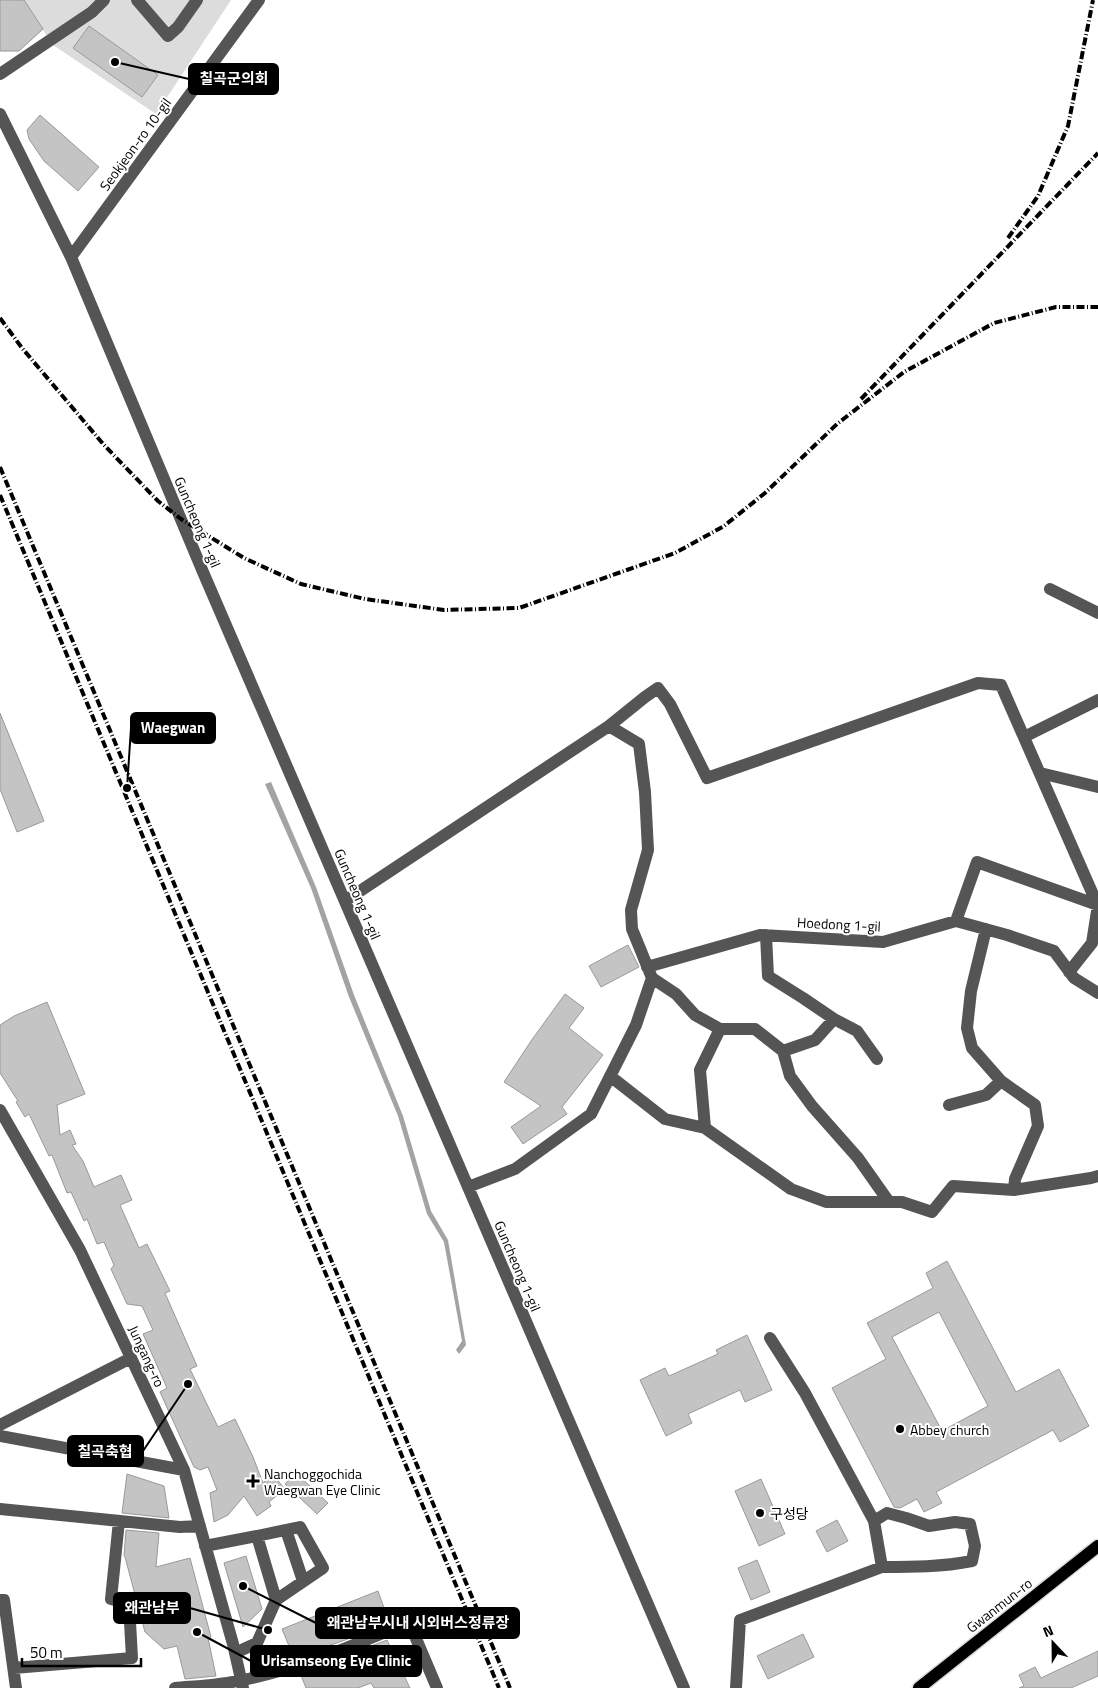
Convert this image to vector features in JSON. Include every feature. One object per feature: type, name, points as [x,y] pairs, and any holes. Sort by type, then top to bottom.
[{"type":"main road","name":"Gwanmun-ro","points":[[919,1688],[1098,1546]]},
{"type":"street","points":[[0,74],[92,12],[104,0]]},
{"type":"street","points":[[137,0],[168,36],[178,27],[197,0]]},
{"type":"street","name":"Seokjeon-ro 10-gil","points":[[71,257],[260,0]]},
{"type":"street","name":"Guncheong 1-gil","points":[[0,114],[71,257],[207,582],[684,1688]]},
{"type":"street","points":[[1050,589],[1098,613]]},
{"type":"street","points":[[345,901],[609,726],[658,688],[670,704],[707,778],[978,683],[1001,685],[1098,906],[1092,943],[1070,972]]},
{"type":"street","points":[[1024,737],[1098,700]]},
{"type":"street","points":[[609,726],[639,744],[645,792],[648,850],[631,910],[632,929],[650,972],[676,994],[695,1015],[720,1030],[755,1029],[783,1051],[790,1076],[812,1106],[858,1158],[889,1202]]},
{"type":"street","points":[[1040,773],[1098,787]]},
{"type":"street","points":[[1098,906],[977,862],[956,921],[1054,951],[1074,978],[1098,994]]},
{"type":"street","name":"Hoedong 1-gil","points":[[650,972],[760,935],[883,942],[956,921]]},
{"type":"street","points":[[986,929],[972,991],[967,1028],[972,1048],[1002,1081],[1035,1105],[1038,1126],[1014,1179],[1014,1190]]},
{"type":"street","points":[[766,936],[768,976],[857,1032],[877,1059]]},
{"type":"street","points":[[468,1186],[515,1169],[591,1114],[636,1025],[650,972]]},
{"type":"street","points":[[783,1051],[815,1040],[834,1019]]},
{"type":"street","points":[[705,1128],[700,1070],[720,1030]]},
{"type":"street","points":[[610,1076],[665,1119],[705,1128],[791,1189],[826,1202],[902,1202],[932,1212],[953,1186],[1014,1190],[1098,1176]]},
{"type":"street","points":[[950,1105],[986,1095],[1002,1081]]},
{"type":"street","name":"Jungang-ro","points":[[0,1110],[4,1126],[80,1250],[184,1470],[242,1684]]},
{"type":"street","points":[[770,1338],[805,1393],[874,1520],[882,1566]]},
{"type":"street","points":[[0,1425],[131,1358]]},
{"type":"street","points":[[0,1436],[184,1470]]},
{"type":"street","points":[[0,1510],[180,1527],[200,1526]]},
{"type":"street","points":[[736,1688],[740,1620],[882,1566],[914,1568],[972,1561],[975,1546],[970,1524],[955,1522],[929,1526],[887,1513],[874,1520]]},
{"type":"street","points":[[14,1668],[132,1658],[129,1604],[111,1599],[119,1521]]},
{"type":"street","points":[[205,1546],[300,1527],[323,1568],[276,1600],[257,1643],[235,1653]]},
{"type":"street","points":[[286,1530],[303,1581]]},
{"type":"street","points":[[257,1536],[276,1600]]},
{"type":"street","points":[[2,1600],[16,1688]]},
{"type":"street","points":[[175,1688],[242,1684],[344,1650],[409,1622],[437,1688]]},
{"type":"shaded area","points":[[23,0],[231,0],[156,114],[53,45]]},
{"type":"shaded area","points":[[271,782],[316,887],[354,995],[403,1116],[431,1211],[448,1240],[466,1345],[459,1354],[456,1350],[462,1341],[444,1242],[427,1214],[398,1116],[349,997],[311,888],[265,784]]},
{"type":"building","points":[[0,0],[24,0],[43,29],[19,51],[0,51]]},
{"type":"building","points":[[89,26],[158,75],[142,97],[73,48]]},
{"type":"building","points":[[40,115],[99,167],[78,191],[44,161],[29,139],[27,130]]},
{"type":"building","points":[[0,713],[44,821],[17,832],[0,789]]},
{"type":"building","points":[[628,945],[639,967],[601,987],[589,966]]},
{"type":"building","points":[[565,994],[584,1008],[569,1028],[603,1055],[562,1107],[567,1114],[523,1144],[511,1127],[541,1106],[504,1082]]},
{"type":"building","points":[[47,1002],[85,1094],[57,1105],[60,1135],[70,1130],[76,1144],[72,1145],[83,1161],[94,1187],[121,1175],[132,1200],[120,1205],[139,1248],[147,1244],[170,1291],[165,1293],[197,1366],[190,1369],[218,1427],[235,1419],[263,1483],[273,1475],[285,1489],[269,1502],[271,1506],[257,1516],[244,1496],[228,1515],[214,1522],[210,1493],[217,1490],[208,1467],[200,1470],[194,1467],[160,1392],[167,1388],[143,1334],[153,1330],[142,1306],[127,1304],[111,1269],[114,1265],[104,1242],[97,1244],[87,1219],[84,1221],[71,1192],[67,1193],[52,1155],[49,1156],[29,1114],[25,1117],[16,1102],[18,1101],[0,1073],[0,1025],[14,1016]]},
{"type":"building","points":[[947,1261],[1016,1392],[1059,1369],[1089,1426],[1060,1442],[1053,1430],[936,1492],[942,1503],[924,1512],[917,1499],[900,1508],[894,1507],[832,1388],[886,1359],[867,1323],[933,1288],[926,1273]],"holes":[[[939,1312],[988,1406],[942,1431],[892,1337]]]},
{"type":"building","points":[[747,1335],[772,1390],[745,1402],[740,1390],[688,1414],[692,1423],[666,1436],[640,1380],[665,1368],[669,1376],[718,1354],[716,1350]]},
{"type":"building","points":[[296,1473],[328,1503],[317,1514],[285,1484]]},
{"type":"building","points":[[127,1474],[164,1486],[169,1518],[122,1513]]},
{"type":"building","name":"구성당","points":[[761,1479],[785,1534],[759,1546],[735,1491]]},
{"type":"building","points":[[837,1520],[848,1541],[827,1552],[816,1531]]},
{"type":"building","points":[[126,1530],[159,1533],[156,1567],[190,1558],[211,1637],[208,1638],[216,1676],[185,1679],[177,1646],[164,1649],[145,1632],[124,1556]]},
{"type":"building","points":[[246,1556],[262,1609],[243,1627],[224,1563]]},
{"type":"building","points":[[757,1560],[770,1592],[751,1600],[738,1568]]},
{"type":"building","points":[[378,1591],[389,1622],[294,1658],[282,1629]]},
{"type":"building","points":[[803,1634],[814,1657],[768,1679],[757,1656]]},
{"type":"building","points":[[387,1640],[410,1688],[374,1688],[371,1683],[358,1688],[306,1688],[300,1673]]},
{"type":"building","points":[[1098,1651],[1098,1676],[1071,1688],[1019,1688],[1024,1686],[1019,1675],[1035,1667],[1041,1678]]},
{"type":"railway","points":[[1008,238],[1038,196],[1068,126],[1093,0]]},
{"type":"railway","points":[[861,399],[1098,153]]},
{"type":"railway","points":[[0,318],[22,348],[104,445],[158,501],[181,519],[244,558],[301,584],[365,599],[444,610],[519,608],[675,553],[724,526],[765,493],[837,424],[904,372],[994,323],[1056,307],[1098,307]]},
{"type":"railway","points":[[0,467],[510,1688]]},
{"type":"railway","points":[[0,495],[499,1688]]},
{"type":"place","name":"칠곡군의회","points":[[115,62]]},
{"type":"place","name":"Waegwan","points":[[127,788]]},
{"type":"place","name":"칠곡축협","points":[[188,1384]]},
{"type":"place","name":"Abbey church","points":[[900,1429]]},
{"type":"place","name":"Nanchoggochida Waegwan Eye Clinic","points":[[253,1481]]},
{"type":"place","name":"구성당","points":[[760,1513]]},
{"type":"place","name":"왜관남부시내 시외버스정류장","points":[[243,1586]]},
{"type":"place","name":"왜관남부","points":[[268,1630]]},
{"type":"place","name":"Urisamseong Eye Clinic","points":[[197,1632]]}]
